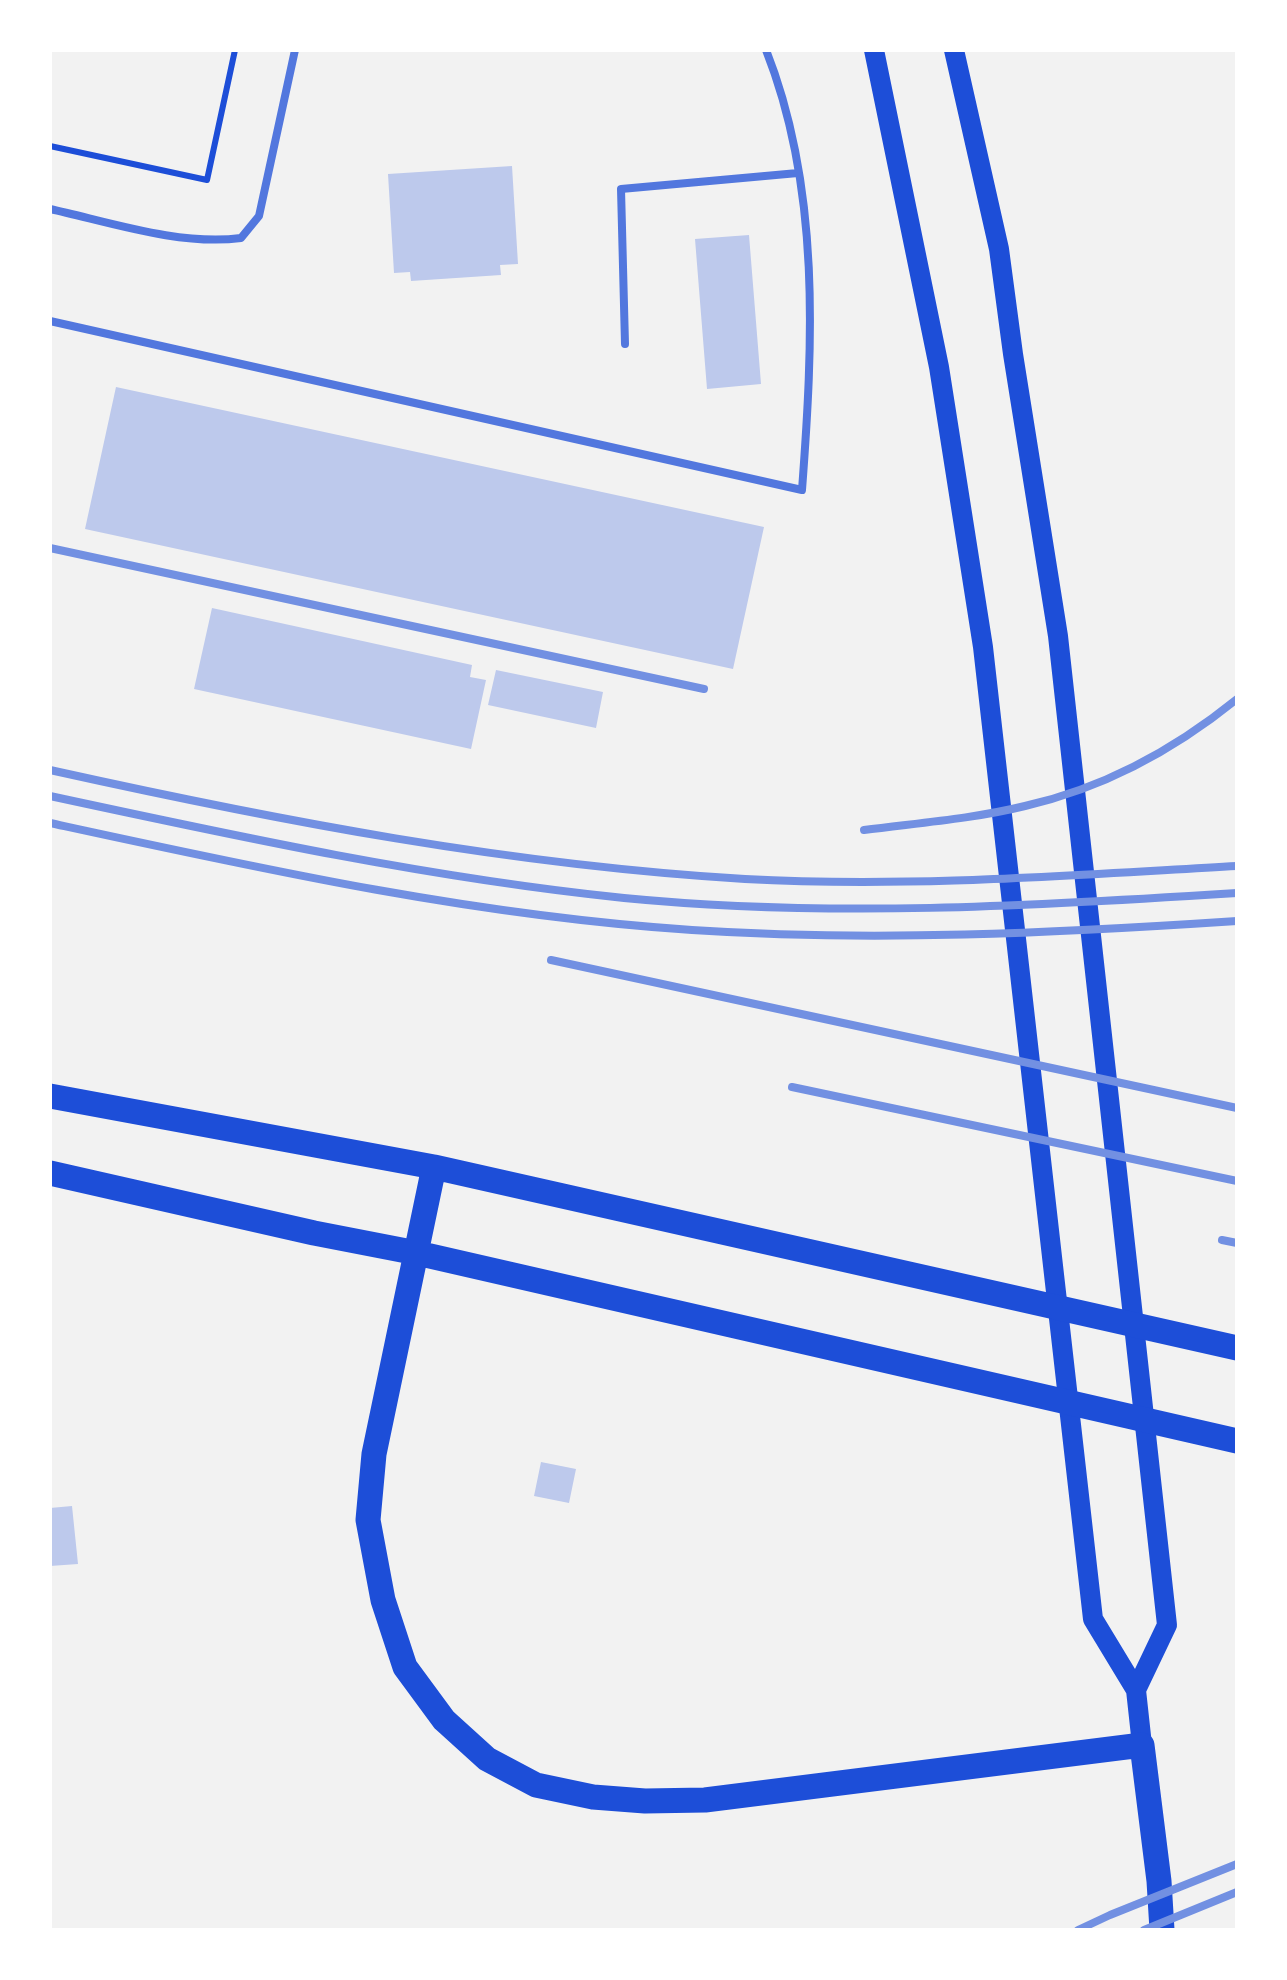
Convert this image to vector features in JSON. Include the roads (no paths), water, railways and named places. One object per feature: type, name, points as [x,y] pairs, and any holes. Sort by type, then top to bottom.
[{"type":"main road","points":[[874,50],[939,367],[983,646],[1093,1619],[1136,1690],[1162,1930]]},
{"type":"main road","points":[[954,50],[999,249],[1058,636],[1167,1625],[1136,1690]]},
{"type":"main road","points":[[50,1096],[434,1167],[1237,1348]]},
{"type":"main road","points":[[434,1167],[374,1454],[368,1520],[382,1600],[405,1667],[444,1720],[487,1759],[536,1785],[593,1797],[705,1800],[1142,1745]]},
{"type":"main road","points":[[50,1173],[1237,1441]]},
{"type":"lane","points":[[50,209],[216,242],[240,238],[259,216],[296,50]]},
{"type":"lane","points":[[50,321],[802,490],[810,374],[807,231],[790,123],[766,50]]},
{"type":"lane","points":[[624,344],[621,189],[798,174]]},
{"type":"railway","points":[[50,548],[704,689]]},
{"type":"railway","points":[[864,830],[1005,810],[1083,789],[1163,751],[1237,699]]},
{"type":"railway","points":[[50,770],[396,838],[657,872],[868,882],[1237,866]]},
{"type":"railway","points":[[50,796],[407,868],[624,898],[854,909],[1007,906],[1237,893]]},
{"type":"railway","points":[[50,823],[449,902],[692,930],[964,934],[1237,921]]},
{"type":"railway","points":[[551,960],[1237,1108]]},
{"type":"railway","points":[[792,1087],[1237,1181]]},
{"type":"railway","points":[[1222,1240],[1237,1243]]},
{"type":"railway","points":[[1078,1930],[1237,1864]]},
{"type":"railway","points":[[1144,1930],[1237,1892]]}]
